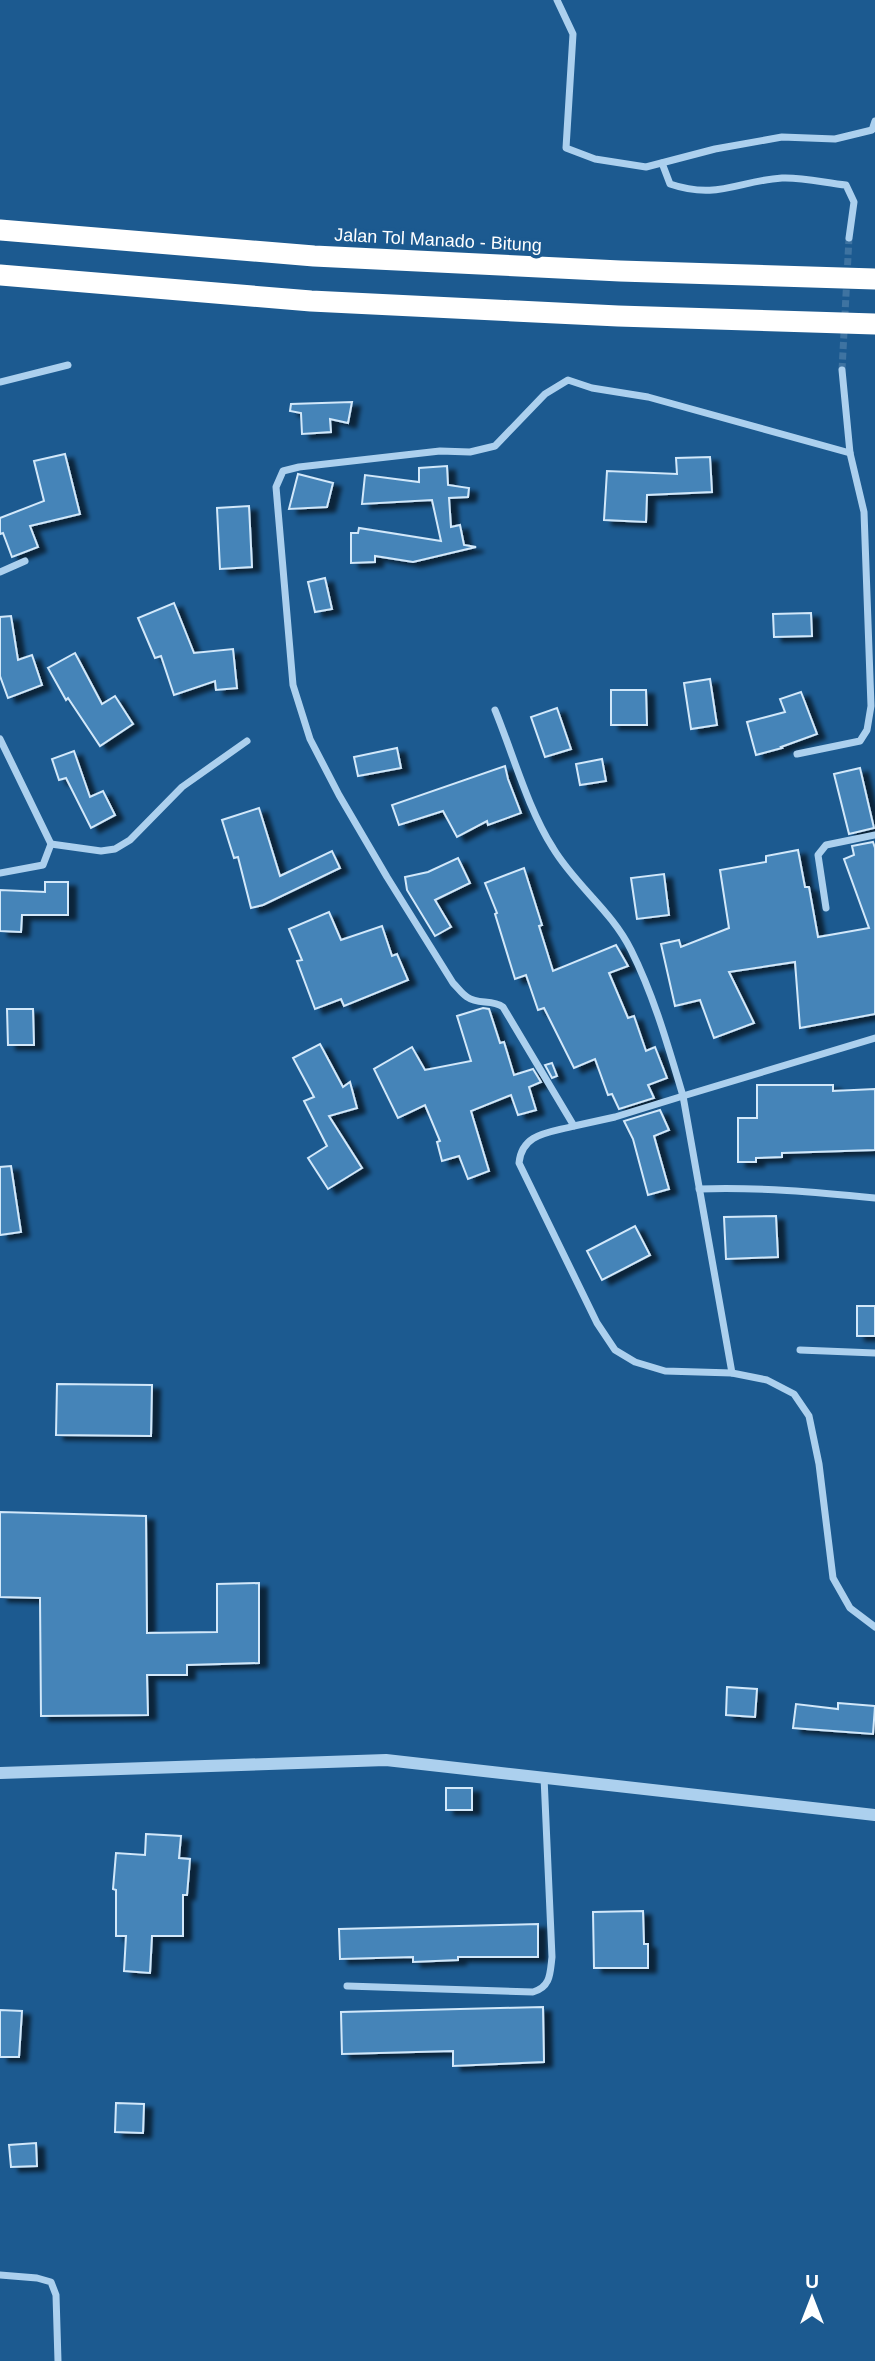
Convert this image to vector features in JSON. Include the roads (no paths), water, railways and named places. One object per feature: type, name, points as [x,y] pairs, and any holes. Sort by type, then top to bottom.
[{"type":"highway","name":"Jalan Tol Manado - Bitung","points":[[0,230],[314,256],[620,271],[875,279]]},
{"type":"highway","points":[[0,275],[325,302],[618,316],[875,324]]},
{"type":"street","points":[[557,0],[573,34],[566,148],[595,159],[646,167],[715,149],[782,137],[835,139],[872,131],[875,121]]},
{"type":"street","points":[[662,163],[670,184],[689,191],[722,191],[782,178],[846,185],[854,202],[849,238]]},
{"type":"street","points":[[0,382],[68,365]]},
{"type":"street","points":[[797,754],[860,741],[867,730],[872,706],[864,512],[850,453],[842,370]]},
{"type":"street","points":[[574,1126],[503,1007],[496,1002],[475,1001],[453,984],[387,877],[310,739],[293,685],[276,487],[283,471],[299,467],[440,451],[470,452],[495,446],[545,394],[568,380],[592,388],[648,397],[850,453]]},
{"type":"street","points":[[0,572],[25,561]]},
{"type":"street","points":[[495,710],[542,829],[554,851],[598,902],[631,948],[656,1009],[683,1096],[732,1373]]},
{"type":"street","points":[[0,739],[51,844],[43,865],[0,873]]},
{"type":"street","points":[[51,844],[102,851],[116,849],[130,840],[182,787],[247,741]]},
{"type":"street","points":[[826,908],[818,855],[826,845],[875,835]]},
{"type":"street","points":[[875,1038],[615,1116],[538,1136],[526,1142],[520,1150],[519,1163],[597,1323],[615,1350],[635,1362],[665,1371],[732,1373],[767,1380],[794,1394],[809,1416],[819,1464],[833,1578],[850,1608],[875,1627]]},
{"type":"street","points":[[699,1189],[794,1190],[875,1198]]},
{"type":"street","points":[[800,1350],[875,1353]]},
{"type":"street","points":[[0,1773],[386,1760],[875,1815]]},
{"type":"street","points":[[347,1986],[533,1992],[543,1989],[549,1981],[552,1957],[544,1777]]},
{"type":"street","points":[[0,2275],[51,2282],[56,2295],[58,2361]]},
{"type":"tunnel","points":[[842,370],[849,238]]}]
